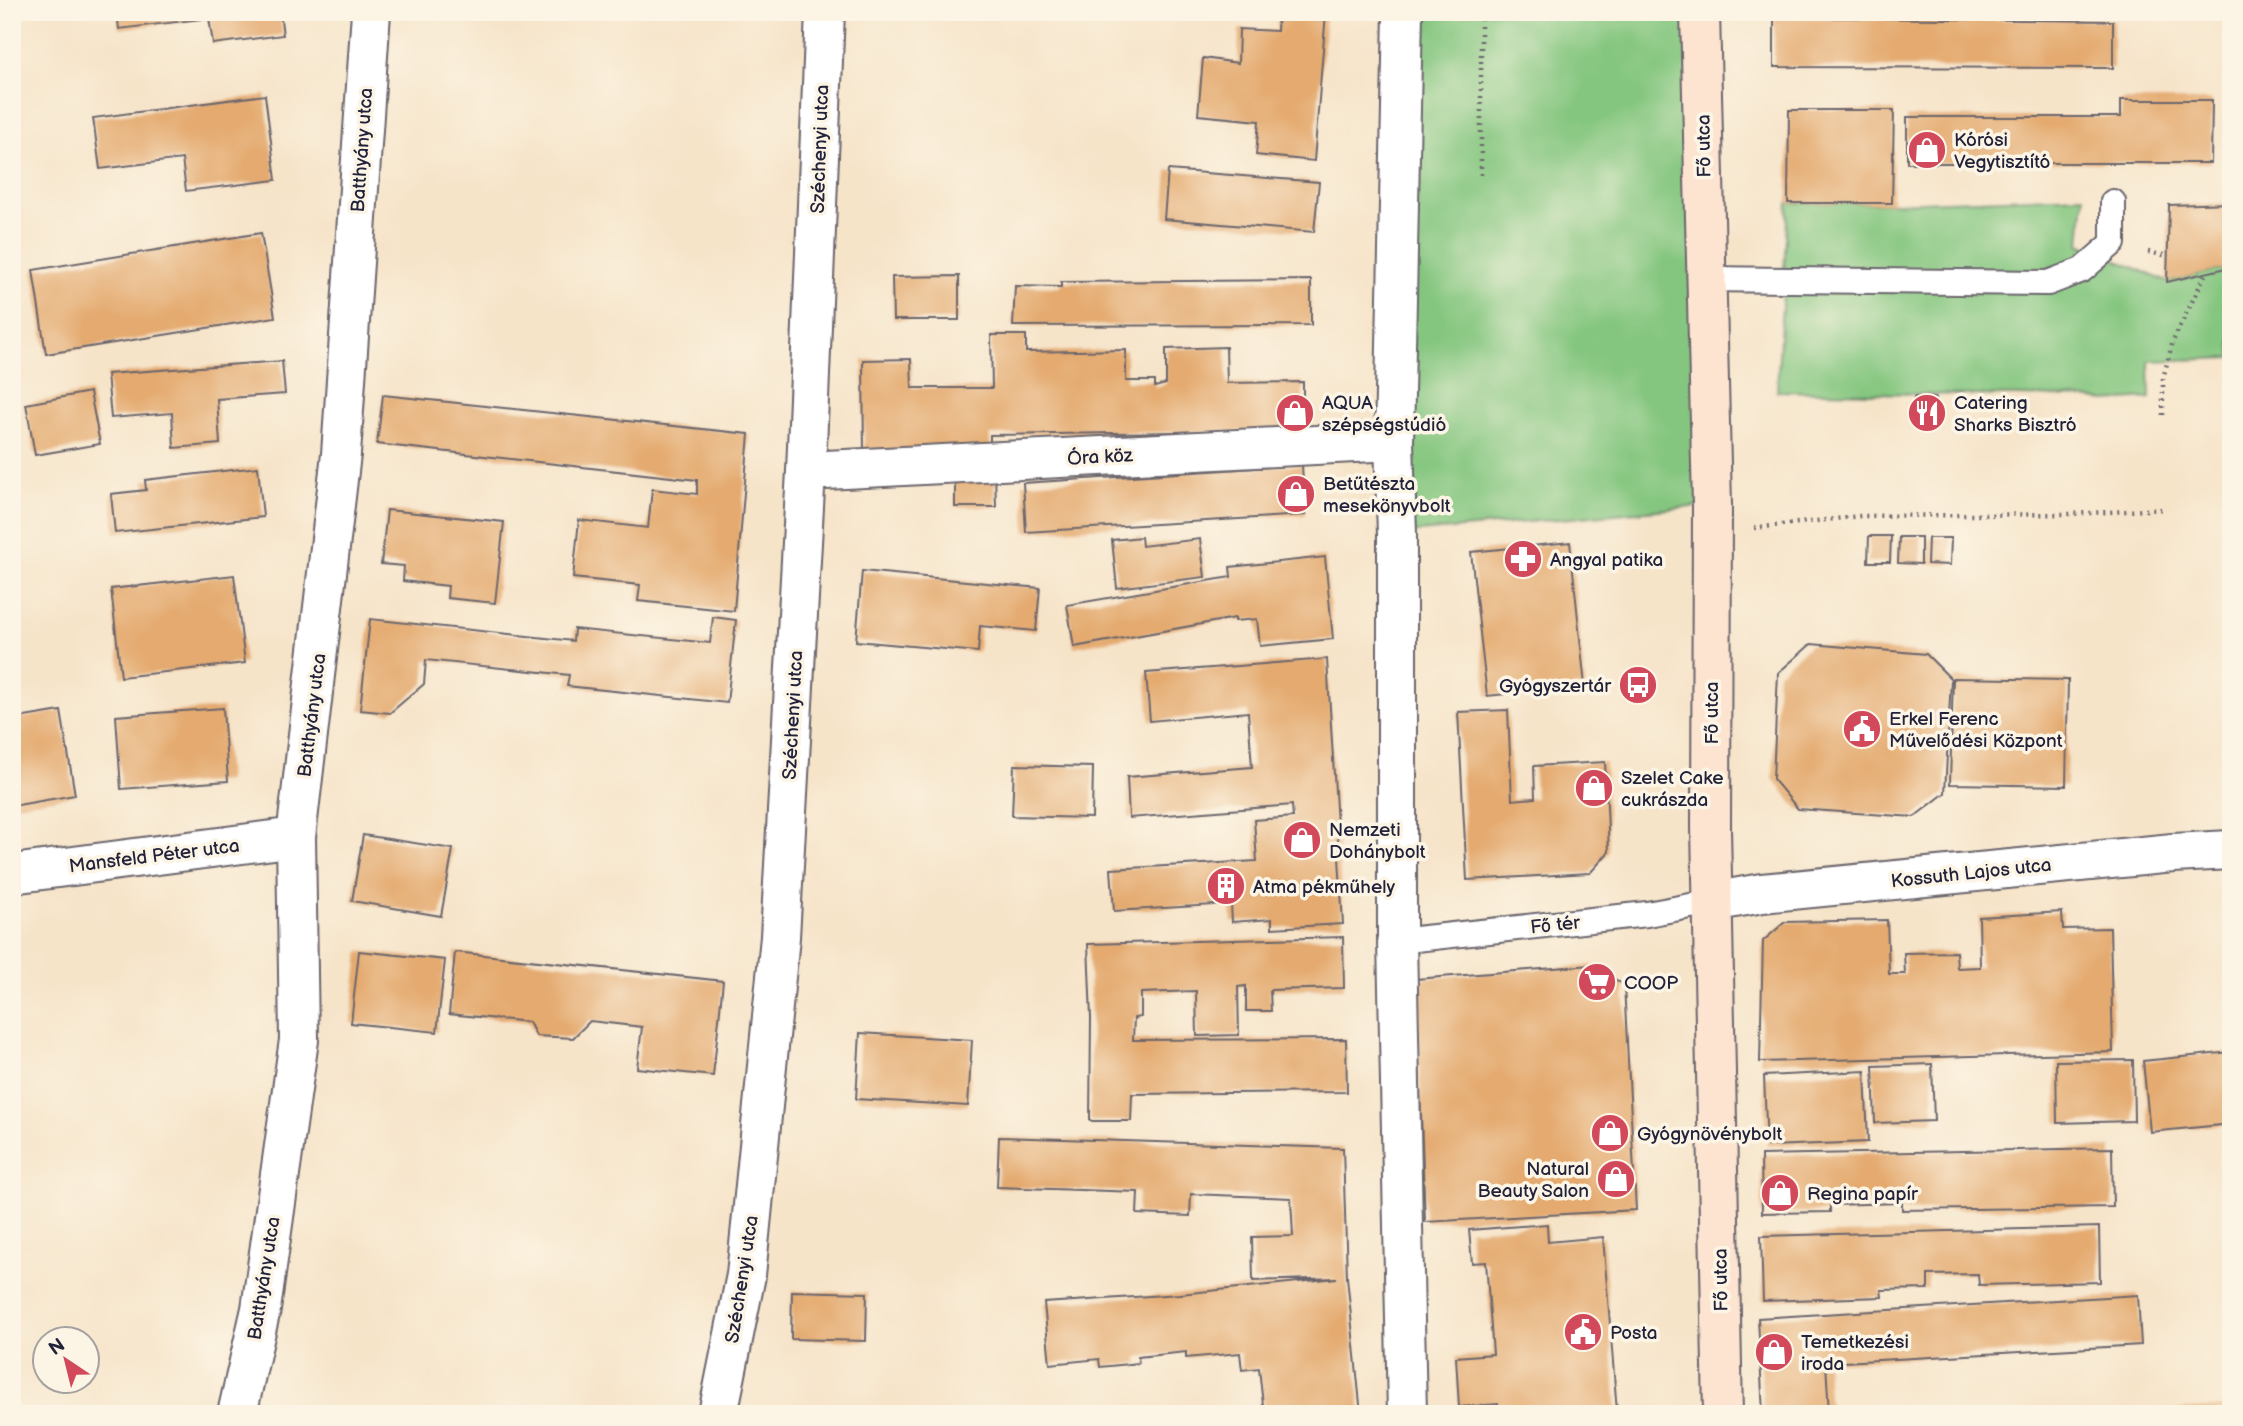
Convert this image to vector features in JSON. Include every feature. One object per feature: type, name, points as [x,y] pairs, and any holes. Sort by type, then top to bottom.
[{"type":"main road","name":"Fő utca","points":[[1700,12],[1712,533],[1712,902],[1723,1414]]},
{"type":"street","name":"Batthyány utca","points":[[237,1414],[261,1310],[299,1040],[296,837],[341,454],[371,12]]},
{"type":"street","name":"Széchenyi utca","points":[[718,1414],[746,1275],[780,937],[806,471],[825,12]]},
{"type":"street","points":[[1404,12],[1394,441],[1397,534],[1397,941],[1407,1414]]},
{"type":"street","name":"Óra köz","points":[[806,471],[1394,441]]},
{"type":"street","name":"Mansfeld Péter utca","points":[[12,874],[296,837]]},
{"type":"street","name":"Kossuth Lajos utca","points":[[1712,902],[1762,893],[2146,855],[2231,850]]},
{"type":"lane","points":[[1706,279],[2048,283],[2082,270],[2113,243],[2113,202]]},
{"type":"lane","name":"Fő tér","points":[[1397,941],[1647,914],[1712,902]]},
{"type":"path","points":[[1481,12],[1481,180]]},
{"type":"path","points":[[2163,415],[2163,377],[2174,341],[2206,273]]},
{"type":"path","points":[[1712,533],[1861,516],[2070,514],[2165,509]]},
{"type":"green space","points":[[1403,12],[1700,12],[1712,505],[1397,534]]},
{"type":"green space","points":[[2084,196],[2080,244],[2167,282],[2231,267],[2231,358],[2149,361],[2150,398],[2106,401],[2070,397],[1777,391],[1788,203],[1892,203]]},
{"type":"building","points":[[117,12],[280,12],[283,35],[213,44],[209,18],[119,29]]},
{"type":"building","points":[[1278,12],[1326,12],[1314,161],[1256,155],[1259,121],[1198,115],[1203,58],[1238,63],[1239,29],[1277,31]]},
{"type":"building","points":[[1774,17],[2113,21],[2113,68],[1774,67]]},
{"type":"building","points":[[265,95],[276,180],[186,191],[182,159],[100,169],[93,118]]},
{"type":"building","points":[[2121,100],[2212,100],[2211,163],[1907,163],[1907,117],[2121,117]]},
{"type":"building","points":[[1789,110],[1894,110],[1892,203],[1788,203]]},
{"type":"building","points":[[1168,170],[1319,182],[1314,232],[1164,219]]},
{"type":"building","points":[[2231,203],[2231,267],[2167,282],[2169,205]]},
{"type":"building","points":[[261,233],[275,317],[46,354],[33,270]]},
{"type":"building","points":[[959,276],[959,320],[893,320],[892,277]]},
{"type":"building","points":[[1311,280],[1311,325],[1013,326],[1015,286],[1061,287],[1061,282]]},
{"type":"building","points":[[991,335],[1026,335],[1026,352],[1126,350],[1126,381],[1155,381],[1155,387],[1166,384],[1166,349],[1226,347],[1227,383],[1303,382],[1303,430],[990,435],[990,453],[864,454],[863,360],[911,359],[912,388],[992,388]]},
{"type":"building","points":[[282,361],[285,394],[217,399],[220,444],[174,448],[172,413],[111,418],[107,374]]},
{"type":"building","points":[[90,392],[100,444],[35,455],[26,404]]},
{"type":"building","points":[[383,395],[749,434],[734,611],[638,601],[640,585],[573,578],[579,520],[648,528],[652,489],[697,494],[697,480],[377,444]]},
{"type":"building","points":[[1914,397],[1936,398],[1936,424],[1913,423]]},
{"type":"building","points":[[1302,465],[1305,515],[1026,532],[1023,483]]},
{"type":"building","points":[[258,467],[263,517],[115,533],[111,494],[146,490],[145,480]]},
{"type":"building","points":[[955,471],[995,471],[996,507],[955,507]]},
{"type":"building","points":[[387,510],[504,522],[495,603],[447,598],[448,586],[403,581],[404,566],[381,564]]},
{"type":"building","points":[[1869,536],[1891,536],[1890,562],[1868,562]]},
{"type":"building","points":[[1141,537],[1142,546],[1200,539],[1205,577],[1117,588],[1112,540]]},
{"type":"building","points":[[1899,537],[1921,537],[1921,564],[1898,563]]},
{"type":"building","points":[[1928,538],[1951,538],[1950,565],[1927,564]]},
{"type":"building","points":[[1570,542],[1585,686],[1487,696],[1471,552]]},
{"type":"building","points":[[1325,557],[1333,639],[1260,646],[1257,619],[1235,621],[1235,618],[1074,647],[1067,605],[1231,577],[1230,567]]},
{"type":"building","points":[[862,571],[1040,588],[1036,631],[980,626],[978,652],[856,641]]},
{"type":"building","points":[[234,575],[245,663],[121,677],[111,589]]},
{"type":"building","points":[[713,617],[736,620],[727,703],[567,686],[569,675],[426,660],[424,684],[390,713],[360,710],[370,619],[573,641],[574,629],[710,643]]},
{"type":"building","name":"Erkel Ferenc Művelődési Központ","points":[[1811,644],[1926,654],[1951,679],[1945,793],[1914,817],[1798,809],[1773,779],[1778,673]]},
{"type":"building","points":[[1327,659],[1343,924],[1272,928],[1272,919],[1232,922],[1231,904],[1114,911],[1111,869],[1257,861],[1254,820],[1293,817],[1292,805],[1129,818],[1127,777],[1252,767],[1248,712],[1150,721],[1146,673]]},
{"type":"building","points":[[1953,678],[2068,680],[2066,786],[1950,784]]},
{"type":"building","points":[[223,708],[228,781],[121,789],[116,716]]},
{"type":"building","points":[[1508,710],[1512,800],[1535,798],[1534,766],[1605,762],[1609,852],[1590,873],[1467,880],[1458,712]]},
{"type":"building","points":[[61,711],[75,795],[12,806],[12,719]]},
{"type":"building","points":[[1014,765],[1093,767],[1092,818],[1012,816]]},
{"type":"building","points":[[363,835],[453,849],[441,916],[352,901]]},
{"type":"building","points":[[2062,912],[2063,929],[2110,928],[2113,1052],[1760,1062],[1763,941],[1785,922],[1887,920],[1889,974],[1905,974],[1904,953],[1956,952],[1957,968],[1980,967],[1979,917]]},
{"type":"building","points":[[1343,937],[1344,988],[1270,990],[1271,1011],[1246,1011],[1246,986],[1238,987],[1239,1035],[1197,1036],[1196,991],[1141,993],[1141,1017],[1134,1018],[1133,1040],[1346,1039],[1347,1092],[1132,1094],[1131,1121],[1090,1121],[1091,1018],[1088,944]]},
{"type":"building","points":[[359,951],[445,960],[437,1032],[351,1023]]},
{"type":"building","points":[[455,952],[723,981],[713,1076],[637,1068],[642,1027],[590,1021],[573,1038],[536,1036],[529,1022],[449,1014]]},
{"type":"building","points":[[1592,965],[1624,985],[1636,1210],[1425,1222],[1416,979]]},
{"type":"building","points":[[860,1033],[972,1040],[968,1106],[856,1099]]},
{"type":"building","points":[[2231,1052],[2231,1124],[2150,1132],[2143,1061]]},
{"type":"building","points":[[2133,1060],[2134,1121],[2057,1123],[2056,1061]]},
{"type":"building","points":[[1932,1064],[1934,1121],[1875,1123],[1873,1066]]},
{"type":"building","points":[[1865,1071],[1868,1142],[1767,1146],[1764,1076]]},
{"type":"building","points":[[999,1137],[1343,1148],[1347,1277],[1361,1414],[1264,1414],[1259,1368],[1242,1370],[1240,1353],[1186,1358],[1186,1352],[1138,1357],[1139,1363],[1100,1367],[1099,1359],[1050,1364],[1044,1303],[1180,1294],[1337,1278],[1253,1281],[1252,1237],[1293,1236],[1291,1198],[1191,1194],[1190,1216],[1137,1214],[1138,1192],[997,1187]]},
{"type":"building","points":[[2112,1148],[2113,1207],[1902,1210],[1902,1203],[1830,1205],[1830,1212],[1762,1213],[1761,1155]]},
{"type":"building","points":[[1547,1224],[1548,1242],[1603,1237],[1617,1412],[1498,1414],[1498,1404],[1459,1407],[1456,1357],[1493,1354],[1486,1262],[1472,1263],[1469,1230]]},
{"type":"building","points":[[2099,1227],[2100,1282],[1979,1285],[1978,1274],[1928,1275],[1928,1289],[1881,1290],[1882,1297],[1763,1301],[1761,1236]]},
{"type":"building","points":[[792,1291],[867,1293],[866,1341],[791,1339]]},
{"type":"building","points":[[2138,1295],[2141,1345],[1826,1363],[1829,1413],[1763,1414],[1758,1318]]},
{"type":"building","points":[[2224,1407],[2224,1414],[2140,1414],[2140,1412]]},
{"type":"place","name":"Kórósi Vegytisztító","points":[[1927,150]]},
{"type":"place","name":"AQUA szépségstúdió","points":[[1295,413]]},
{"type":"place","name":"Catering Sharks Bisztró","points":[[1927,413]]},
{"type":"place","name":"Betűtészta mesekönyvbolt","points":[[1296,494]]},
{"type":"place","name":"Angyal patika","points":[[1523,559]]},
{"type":"place","name":"Gyógyszertár","points":[[1638,685]]},
{"type":"place","name":"Erkel Ferenc Művelődési Központ","points":[[1862,729]]},
{"type":"place","name":"Szelet Cake cukrászda","points":[[1594,788]]},
{"type":"place","name":"Nemzeti Dohánybolt","points":[[1302,840]]},
{"type":"place","name":"Atma pékműhely","points":[[1226,886]]},
{"type":"place","name":"COOP","points":[[1597,982]]},
{"type":"place","name":"Gyógynövénybolt","points":[[1610,1133]]},
{"type":"place","name":"Natural Beauty Salon","points":[[1616,1179]]},
{"type":"place","name":"Regina papír","points":[[1780,1193]]},
{"type":"place","name":"Posta","points":[[1583,1332]]},
{"type":"place","name":"Temetkezési iroda","points":[[1774,1352]]}]
